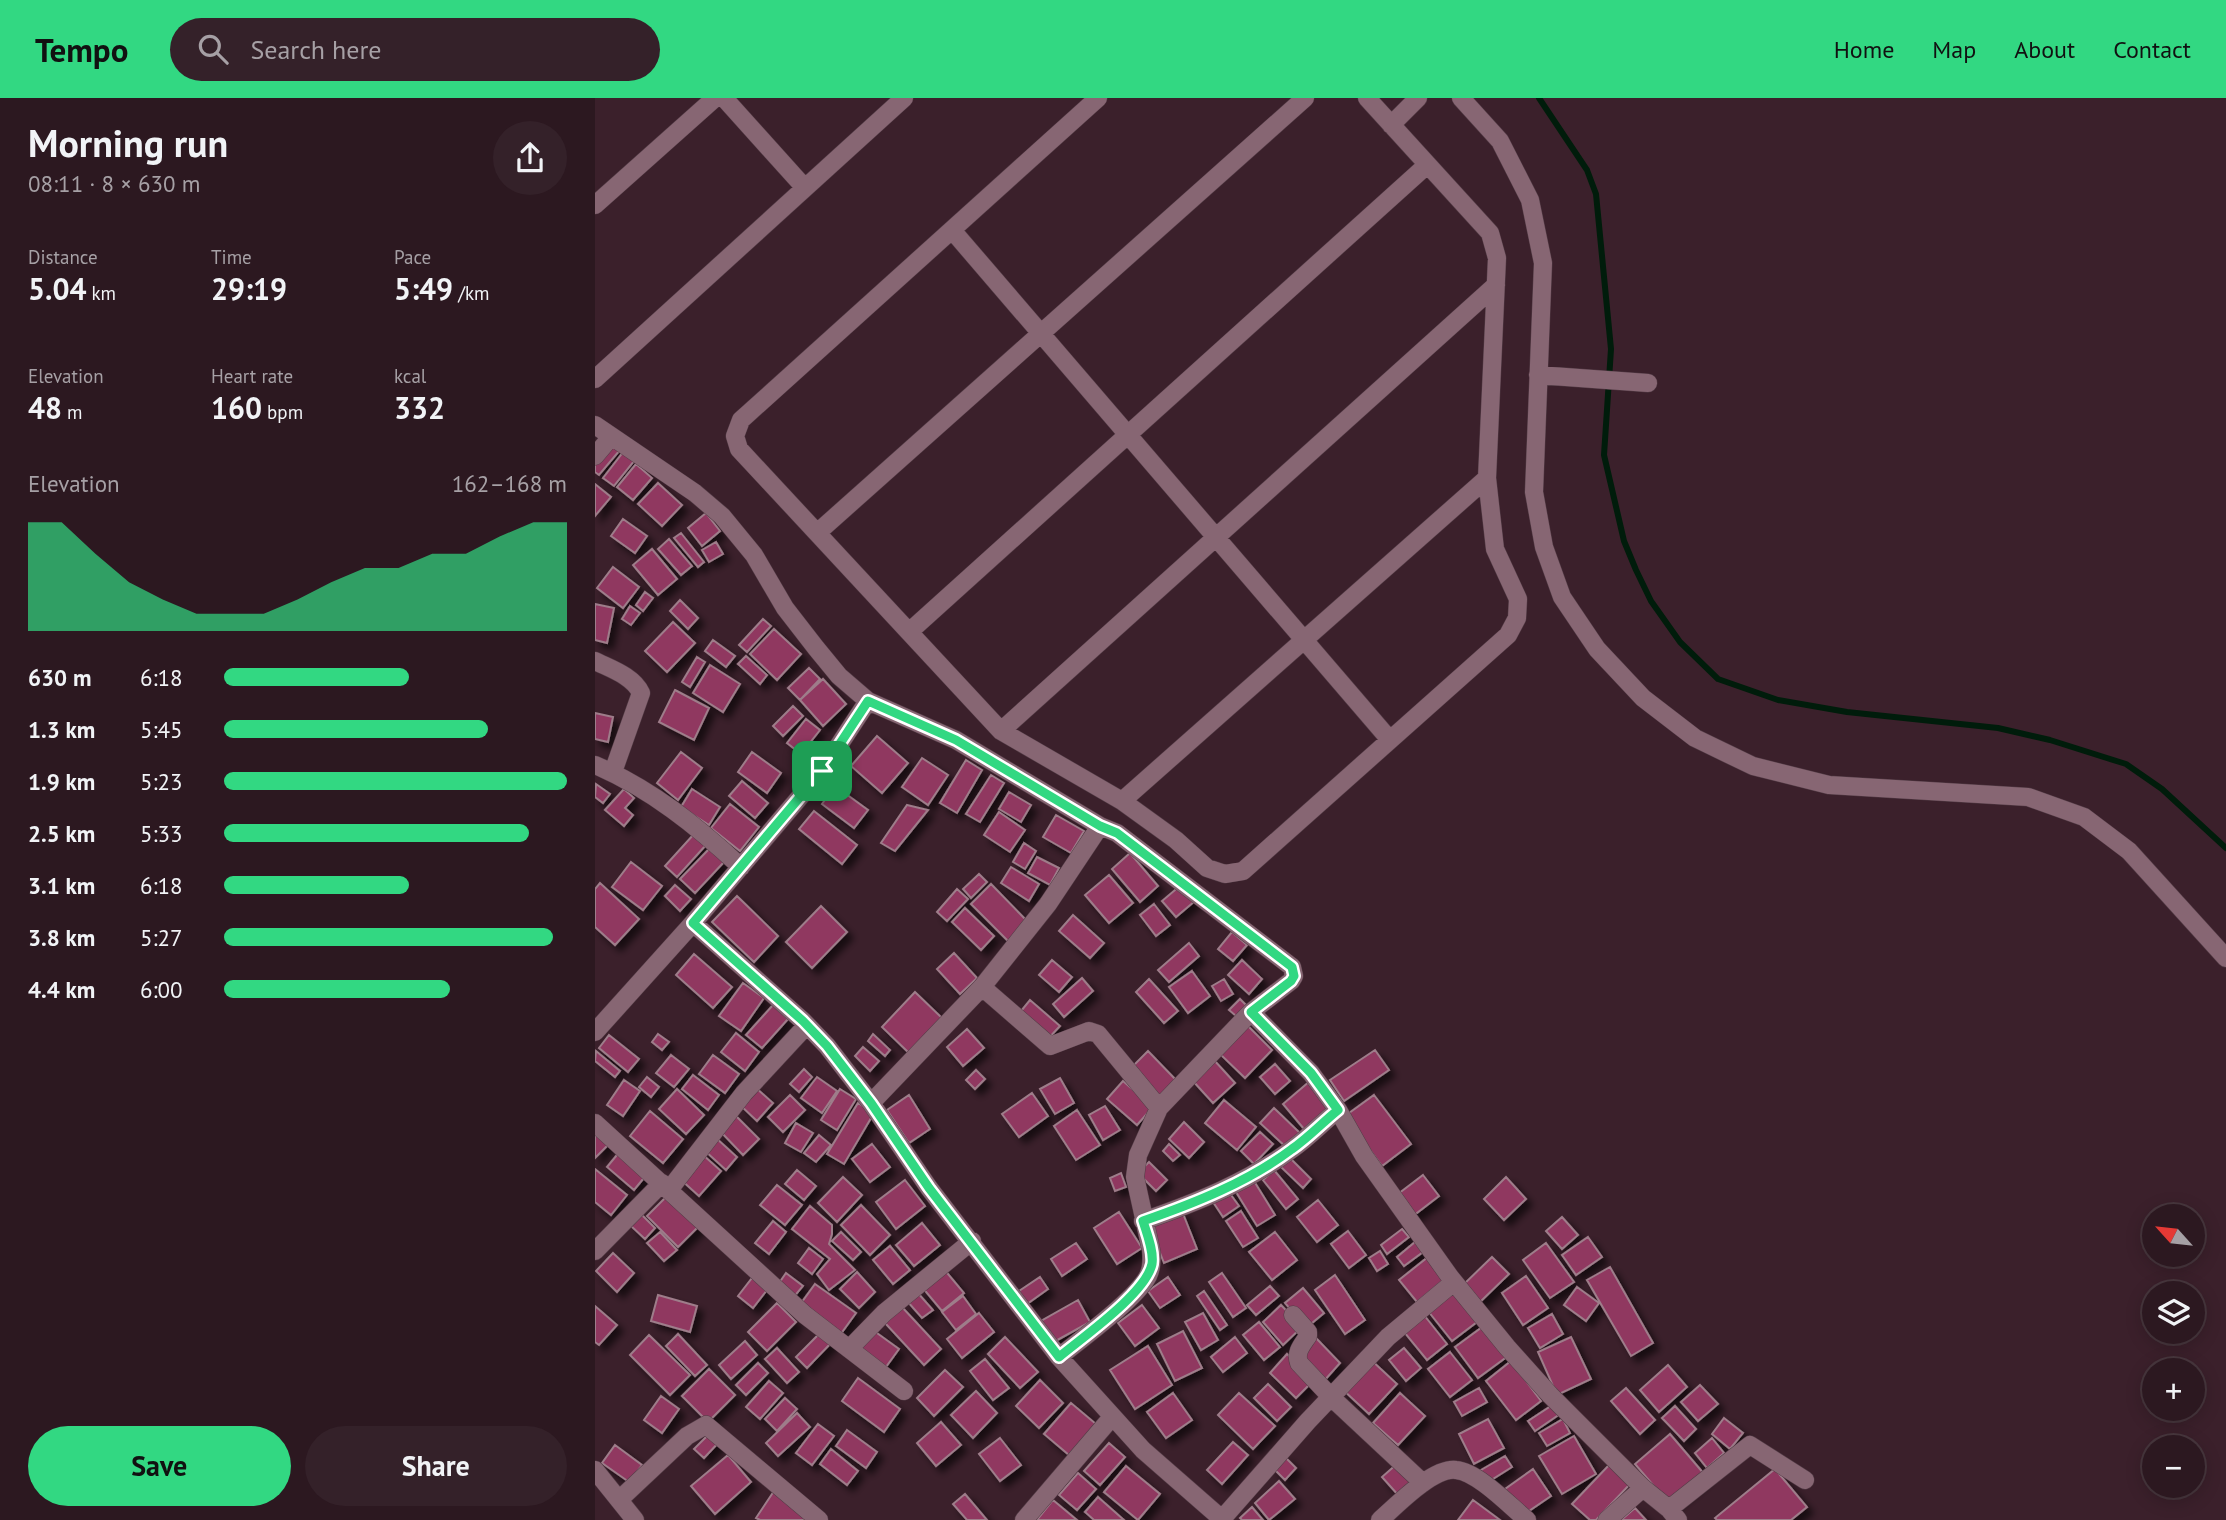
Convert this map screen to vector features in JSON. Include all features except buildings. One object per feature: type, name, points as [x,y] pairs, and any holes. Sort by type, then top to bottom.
[{"type":"street","points":[[595,205],[715,98]]},
{"type":"street","points":[[724,98],[805,188]]},
{"type":"street","points":[[595,379],[904,98]]},
{"type":"street","points":[[1098,98],[740,420],[735,436],[739,449],[1001,731],[1122,801],[1176,840],[1207,868],[1225,874],[1243,871],[1508,635],[1517,618],[1518,599],[1495,550],[1487,478],[1497,258],[1490,233],[1391,125],[1375,101]]},
{"type":"street","points":[[817,533],[1305,98]]},
{"type":"street","points":[[1391,125],[1418,98]]},
{"type":"street","points":[[1461,98],[1500,141],[1530,200],[1543,263],[1534,492],[1544,547],[1562,597],[1597,649],[1643,698],[1695,738],[1753,766],[1829,785],[2028,797],[2084,817],[2129,851],[2226,958]]},
{"type":"street","points":[[909,632],[1427,164]]},
{"type":"street","points":[[952,230],[1390,740]]},
{"type":"street","points":[[1001,731],[1496,285]]},
{"type":"street","points":[[1538,375],[1647,383]]},
{"type":"street","points":[[595,425],[695,493],[722,516],[754,555],[785,608],[808,638],[839,676],[868,701],[956,740],[1100,826],[1117,833],[1292,967],[1294,976],[1291,981],[1251,1012],[1159,1108],[1138,1155],[1135,1177],[1152,1262],[1148,1276],[1138,1290],[1059,1357]]},
{"type":"street","points":[[595,456],[611,437]]},
{"type":"street","points":[[1122,801],[1487,478]]},
{"type":"street","points":[[595,661],[629,678],[641,693],[613,772]]},
{"type":"street","points":[[597,1027],[693,923],[822,771],[868,701]]},
{"type":"street","points":[[595,765],[638,786],[688,821],[741,867]]},
{"type":"street","points":[[871,1103],[982,987],[1048,904],[1100,826]]},
{"type":"street","points":[[693,923],[807,1025],[833,1053],[929,1188],[1059,1357],[1143,1450],[1222,1519],[1308,1421],[1388,1337],[1454,1282]]},
{"type":"street","points":[[982,987],[1050,1046],[1090,1031],[1098,1034],[1159,1108]]},
{"type":"street","points":[[1251,1012],[1311,1073],[1338,1110],[1363,1156],[1454,1282],[1550,1395],[1643,1489],[1673,1514],[1750,1445],[1805,1480]]},
{"type":"street","points":[[595,1251],[665,1187],[744,1093],[807,1025]]},
{"type":"street","points":[[1143,1221],[1186,1206],[1249,1174],[1291,1150],[1338,1110]]},
{"type":"street","points":[[595,1123],[795,1307],[904,1391]]},
{"type":"street","points":[[849,1349],[884,1313],[972,1241]]},
{"type":"street","points":[[1293,1315],[1308,1332],[1299,1348],[1299,1363],[1332,1398],[1423,1483]]},
{"type":"street","points":[[1024,1520],[1112,1417]]},
{"type":"street","points":[[620,1499],[687,1436],[706,1424],[819,1520]]},
{"type":"street","points":[[595,1470],[635,1520]]},
{"type":"street","points":[[1380,1520],[1423,1483],[1449,1470],[1467,1473],[1490,1488],[1527,1520]]},
{"type":"street","points":[[1607,1520],[1643,1489]]},
{"type":"waterway","points":[[1539,98],[1587,170],[1596,194],[1611,349],[1604,455],[1624,541],[1651,601],[1680,642],[1718,679],[1778,700],[1847,712],[1998,728],[2050,740],[2126,764],[2162,789],[2226,848]]},
{"type":"route","points":[[868,701],[956,740],[1100,826],[1117,833],[1294,971],[1291,981],[1251,1012],[1311,1073],[1338,1110],[1291,1150],[1249,1174],[1210,1196],[1143,1221],[1151,1250],[1152,1262],[1148,1276],[1138,1290],[1059,1357],[929,1188],[871,1103],[827,1046],[803,1021],[693,923],[822,771],[868,701]]}]
